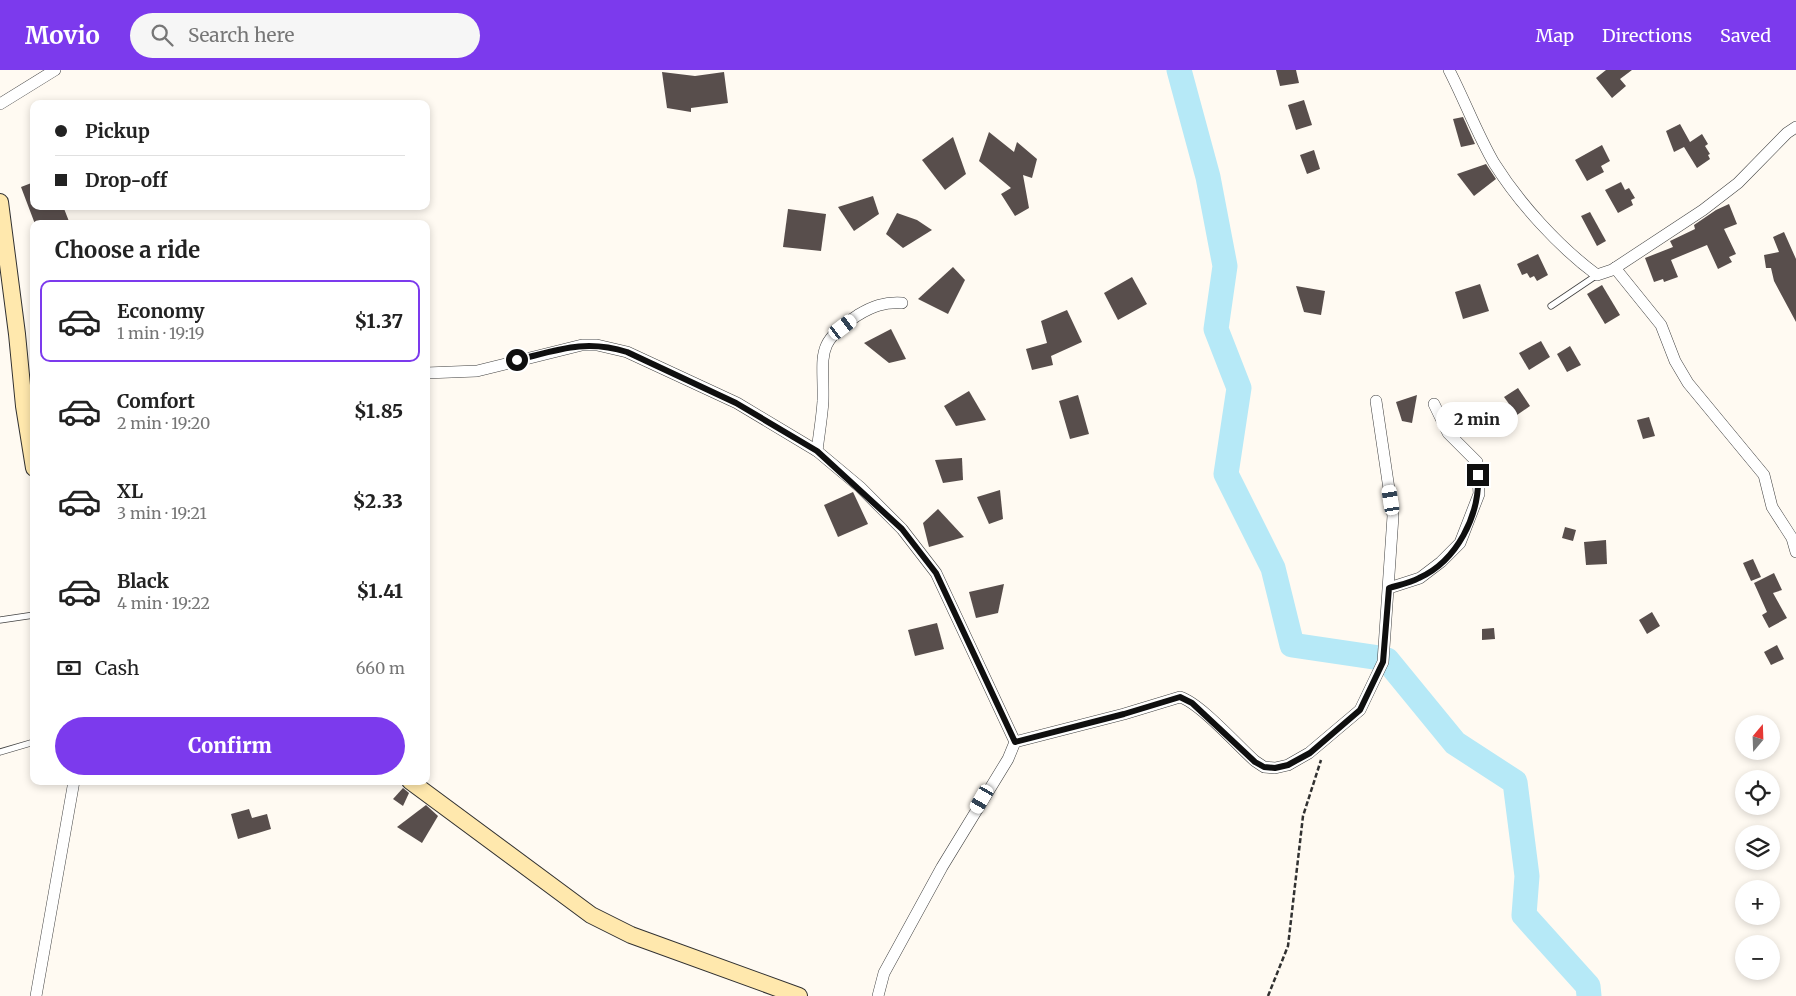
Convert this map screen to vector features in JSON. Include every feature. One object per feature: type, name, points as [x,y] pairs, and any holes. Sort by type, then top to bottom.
[{"type":"street","points":[[0,104],[55,70]]},
{"type":"street","points":[[1450,70],[1494,162],[1514,193],[1579,261],[1597,275],[1615,268],[1710,205],[1738,183],[1786,133],[1796,127]]},
{"type":"street","points":[[0,202],[30,443]]},
{"type":"street","points":[[1615,268],[1662,325],[1675,361],[1688,382],[1764,475],[1772,507],[1792,538],[1796,552]]},
{"type":"street","points":[[817,451],[823,400],[821,364],[827,342],[839,329],[872,307],[881,303],[902,304]]},
{"type":"street","points":[[430,373],[477,371],[582,346],[610,347],[627,352],[736,403],[817,451],[902,529],[936,573],[1015,742],[1008,759],[947,858],[884,973],[878,996]]},
{"type":"street","points":[[1015,742],[1124,714],[1180,697],[1192,703],[1255,762],[1264,767],[1275,768],[1288,765],[1310,753],[1360,710],[1383,662],[1393,516],[1376,401]]},
{"type":"street","points":[[1389,588],[1420,578],[1441,562],[1460,543],[1479,494],[1477,462],[1448,433],[1434,404]]},
{"type":"street","points":[[36,996],[73,785]]},
{"type":"street","points":[[415,785],[591,915],[646,941],[800,996]]},
{"type":"lane","points":[[1551,306],[1597,275]]},
{"type":"lane","points":[[0,620],[30,616]]},
{"type":"lane","points":[[0,752],[30,743]]},
{"type":"path","points":[[1268,996],[1288,946],[1303,816],[1328,737]]},
{"type":"building","points":[[1276,70],[1296,70],[1299,83],[1280,86]]},
{"type":"building","points":[[1606,70],[1632,70],[1620,79],[1626,86],[1612,98],[1596,78]]},
{"type":"building","points":[[662,72],[695,76],[724,72],[728,103],[691,108],[691,112],[667,108]]},
{"type":"building","points":[[1304,100],[1312,125],[1296,130],[1288,105]]},
{"type":"building","points":[[1463,117],[1475,144],[1461,147],[1453,119]]},
{"type":"building","points":[[1680,124],[1690,142],[1702,134],[1708,144],[1705,146],[1710,154],[1708,155],[1710,159],[1697,168],[1684,147],[1674,152],[1666,131]]},
{"type":"building","points":[[989,132],[1014,152],[1017,142],[1037,159],[1032,178],[1023,175],[1029,208],[1015,216],[1001,194],[1011,188],[979,161]]},
{"type":"building","points":[[953,137],[966,174],[945,190],[922,160]]},
{"type":"building","points":[[1602,145],[1610,161],[1601,166],[1604,172],[1587,181],[1575,160]]},
{"type":"building","points":[[1314,150],[1320,169],[1307,174],[1300,155]]},
{"type":"building","points":[[1486,164],[1496,179],[1474,196],[1457,174]]},
{"type":"building","points":[[1621,182],[1625,190],[1629,188],[1635,198],[1631,200],[1633,205],[1618,213],[1605,190]]},
{"type":"building","points":[[30,184],[30,210],[65,210],[68,220],[33,220],[21,187]]},
{"type":"building","points":[[873,196],[879,214],[854,231],[838,207]]},
{"type":"building","points":[[1729,204],[1737,224],[1724,229],[1736,254],[1729,257],[1732,262],[1718,269],[1707,245],[1671,260],[1678,277],[1664,282],[1663,279],[1654,282],[1645,258],[1673,247],[1670,241],[1695,229],[1694,225],[1716,210]]},
{"type":"building","points":[[788,209],[826,214],[821,251],[783,247]]},
{"type":"building","points":[[1590,212],[1606,241],[1597,246],[1581,216]]},
{"type":"building","points":[[897,213],[917,220],[932,230],[903,248],[886,234]]},
{"type":"building","points":[[1784,232],[1796,259],[1796,322],[1774,281],[1771,268],[1766,268],[1764,255],[1779,252],[1773,237]]},
{"type":"building","points":[[1538,254],[1548,275],[1537,281],[1534,276],[1530,278],[1527,273],[1522,275],[1517,264]]},
{"type":"building","points":[[953,267],[965,280],[948,314],[918,299]]},
{"type":"building","points":[[1132,277],[1147,304],[1118,320],[1104,293]]},
{"type":"building","points":[[1480,284],[1489,311],[1463,319],[1455,292]]},
{"type":"building","points":[[1602,285],[1620,315],[1605,324],[1587,294]]},
{"type":"building","points":[[1296,286],[1325,291],[1321,315],[1304,312]]},
{"type":"building","points":[[1067,310],[1082,342],[1051,356],[1053,365],[1032,370],[1026,349],[1047,343],[1041,321]]},
{"type":"building","points":[[891,329],[906,359],[889,363],[864,343]]},
{"type":"building","points":[[1541,341],[1550,357],[1529,370],[1519,353]]},
{"type":"building","points":[[1570,346],[1581,365],[1567,372],[1557,354]]},
{"type":"building","points":[[1518,388],[1530,406],[1517,415],[1504,397]]},
{"type":"building","points":[[969,391],[986,420],[956,426],[944,406]]},
{"type":"building","points":[[1078,395],[1089,434],[1070,439],[1059,401]]},
{"type":"building","points":[[1417,395],[1412,423],[1402,421],[1396,402]]},
{"type":"building","points":[[1649,417],[1655,436],[1643,439],[1637,420]]},
{"type":"building","points":[[962,458],[963,480],[943,483],[935,460]]},
{"type":"building","points":[[1000,490],[1003,519],[989,524],[977,497]]},
{"type":"building","points":[[853,492],[868,524],[838,537],[824,505]]},
{"type":"building","points":[[938,509],[964,537],[929,547],[923,523]]},
{"type":"building","points":[[1565,527],[1576,530],[1573,541],[1562,538]]},
{"type":"building","points":[[1606,540],[1607,564],[1586,565],[1584,542]]},
{"type":"building","points":[[1753,559],[1761,577],[1751,581],[1743,563]]},
{"type":"building","points":[[1774,573],[1782,590],[1773,593],[1787,618],[1769,628],[1762,615],[1767,612],[1754,583]]},
{"type":"building","points":[[1004,584],[998,613],[976,618],[969,592]]},
{"type":"building","points":[[1652,612],[1660,626],[1647,634],[1639,620]]},
{"type":"building","points":[[937,623],[944,649],[915,656],[908,630]]},
{"type":"building","points":[[1494,628],[1495,639],[1482,640],[1482,629]]},
{"type":"building","points":[[1777,645],[1784,659],[1771,665],[1764,652]]},
{"type":"building","points":[[403,788],[409,793],[403,806],[393,799]]},
{"type":"building","points":[[426,805],[438,816],[422,843],[397,827]]},
{"type":"building","points":[[249,809],[252,818],[267,814],[271,829],[238,839],[231,814]]},
{"type":"waterway","points":[[1179,70],[1208,177],[1225,266],[1216,329],[1239,388],[1226,474],[1273,568],[1292,645],[1380,658]]},
{"type":"waterway","points":[[1387,660],[1455,743],[1515,782],[1527,876],[1524,915],[1588,986],[1589,996]]},
{"type":"route","points":[[517,360],[563,348],[582,346],[597,345],[627,352],[736,403],[817,451],[860,488],[902,529],[936,573],[951,601],[1015,742],[1066,730],[1180,697],[1186,699],[1203,712],[1255,762],[1264,767],[1275,768],[1288,765],[1310,753],[1360,710],[1383,662],[1389,588],[1420,578],[1441,562],[1460,543],[1479,494],[1478,475]]}]
